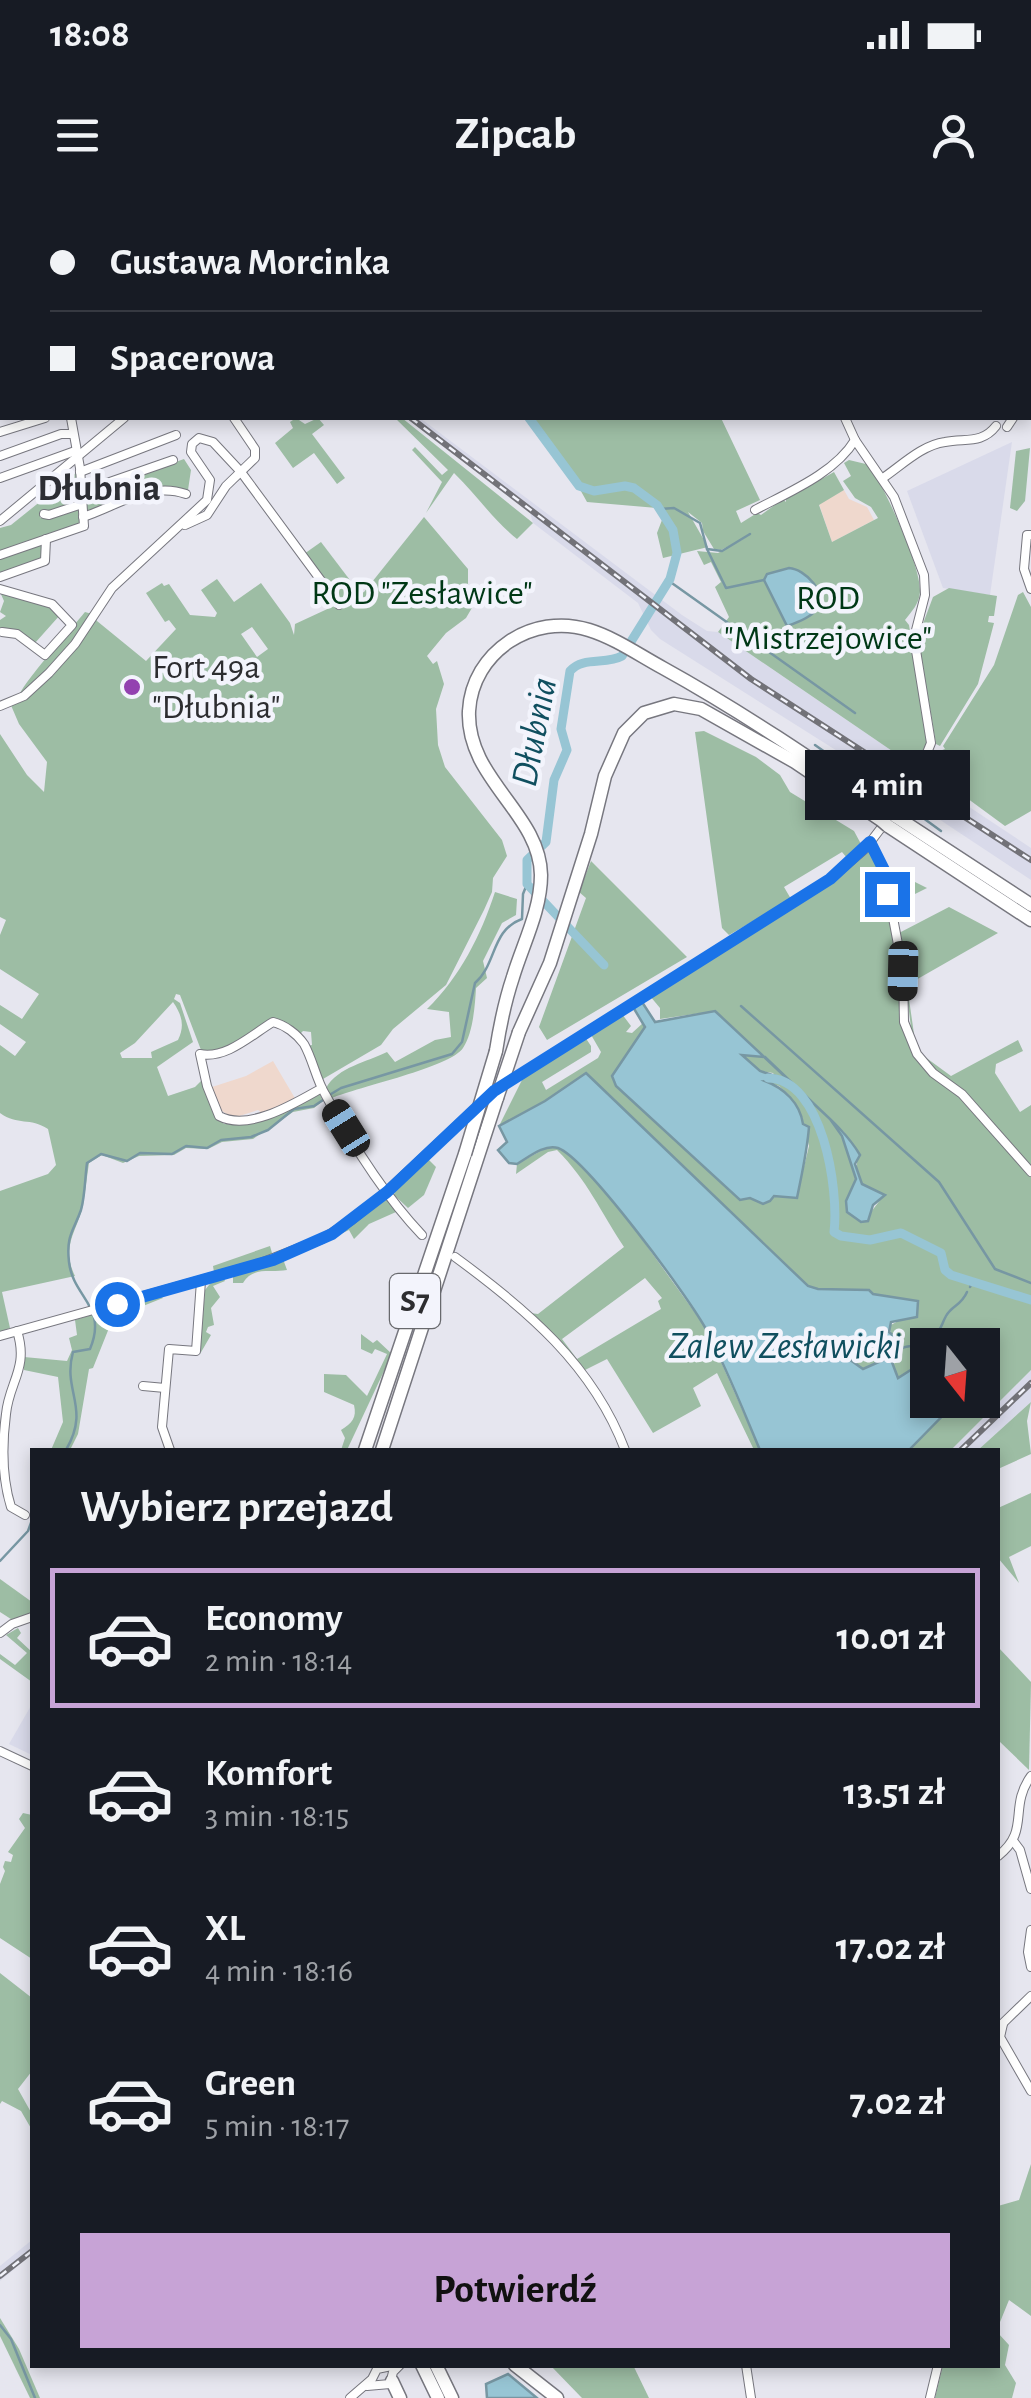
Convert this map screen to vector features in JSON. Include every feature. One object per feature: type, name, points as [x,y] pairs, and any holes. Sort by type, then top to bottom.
[{"type":"highway","name":"S7","points":[[367,1448],[465,1154],[538,899],[541,877],[537,853],[474,747],[469,722],[473,691],[484,667],[511,640],[543,627],[580,628],[603,636],[786,742],[888,818]]},
{"type":"highway","name":"S7","points":[[383,1448],[519,1032],[550,963],[592,834],[605,776],[626,730],[647,711],[670,704],[692,706],[888,818]]},
{"type":"highway","points":[[888,818],[1031,905]]},
{"type":"highway","points":[[888,818],[1031,920]]},
{"type":"highway","points":[[423,2368],[438,2398]]},
{"type":"highway","points":[[437,2368],[452,2398]]},
{"type":"highway","points":[[519,2368],[557,2398]]},
{"type":"highway","points":[[530,2368],[566,2398]]},
{"type":"street","points":[[0,432],[39,420]]},
{"type":"street","points":[[0,554],[84,526],[70,420]]},
{"type":"street","points":[[0,521],[121,420]]},
{"type":"street","points":[[181,526],[207,515],[226,486],[256,454],[235,420]]},
{"type":"street","points":[[0,1336],[201,1281],[310,1245],[352,1220],[387,1192],[494,1091],[830,879],[870,842],[920,770],[931,740],[914,633],[926,582],[904,518],[846,420]]},
{"type":"street","points":[[883,478],[929,447],[982,439],[1010,420]]},
{"type":"street","points":[[0,456],[61,434],[72,434]]},
{"type":"street","points":[[80,472],[176,435]]},
{"type":"street","points":[[2,702],[24,696],[49,672],[75,644],[104,596],[206,500],[210,490],[208,476],[191,452],[199,438],[210,440],[242,472],[339,605]]},
{"type":"street","points":[[848,454],[855,440]]},
{"type":"street","points":[[755,510],[848,454],[864,452]]},
{"type":"street","points":[[0,478],[76,455]]},
{"type":"street","points":[[81,492],[173,460]]},
{"type":"street","points":[[83,517],[155,489],[186,494]]},
{"type":"street","points":[[44,514],[50,516],[82,504]]},
{"type":"street","points":[[1031,536],[1026,535],[1024,564],[1031,589]]},
{"type":"street","points":[[0,577],[46,561],[46,539]]},
{"type":"street","points":[[0,589],[52,604],[72,625],[46,654],[17,634],[2,632]]},
{"type":"street","points":[[870,842],[884,870],[903,971],[904,1022],[917,1054],[962,1094],[1031,1172]]},
{"type":"street","points":[[322,1088],[270,1114],[232,1122],[219,1116],[200,1054],[212,1056],[273,1022],[281,1024],[304,1044],[322,1088],[387,1192],[422,1235]]},
{"type":"street","points":[[455,1257],[516,1301],[556,1341],[605,1404],[624,1448]]},
{"type":"street","points":[[169,1448],[162,1427],[169,1349],[196,1351],[201,1281]]},
{"type":"street","points":[[17,1331],[22,1356],[6,1413],[4,1475],[10,1506],[25,1515]]},
{"type":"street","points":[[144,1386],[165,1388]]},
{"type":"street","points":[[2,1631],[30,1618]]},
{"type":"street","points":[[0,1751],[30,1765]]},
{"type":"street","points":[[1000,1854],[1014,1842],[1020,1795],[1031,1776]]},
{"type":"street","points":[[1014,1842],[1031,1889]]},
{"type":"street","points":[[1031,1930],[1031,1967]]},
{"type":"street","points":[[1000,2024],[1031,1996]]},
{"type":"street","points":[[1000,2038],[1031,2091]]},
{"type":"street","points":[[746,2368],[751,2398]]},
{"type":"street","points":[[930,2398],[937,2368]]},
{"type":"street","points":[[350,2398],[363,2388],[390,2379]]},
{"type":"shaded area","points":[[411,420],[423,420],[682,615],[707,631],[718,632],[917,768],[899,790],[660,639],[638,603],[533,523],[530,513]]},
{"type":"shaded area","points":[[1012,442],[990,595],[943,588],[907,491]]},
{"type":"shaded area","points":[[844,490],[849,499],[867,507],[874,520],[832,542],[819,504]]},
{"type":"shaded area","points":[[924,777],[1031,848],[1031,880],[907,798]]},
{"type":"shaded area","points":[[273,1061],[296,1100],[263,1114],[258,1110],[233,1118],[219,1109],[209,1088],[246,1076]]},
{"type":"shaded area","points":[[1031,1370],[1031,1402],[980,1448],[953,1448],[983,1418],[1000,1418],[1000,1401]]},
{"type":"shaded area","points":[[30,1707],[30,1754],[9,1744]]},
{"type":"shaded area","points":[[30,2242],[30,2256],[0,2281],[0,2266]]},
{"type":"green space","points":[[299,420],[305,424],[320,420],[324,425],[312,434],[345,478],[337,484],[314,453],[293,468],[275,443],[293,428],[290,422]]},
{"type":"green space","points":[[397,420],[404,420],[533,523],[517,539],[454,473],[426,513],[442,482],[412,450],[415,447],[442,475],[448,470]]},
{"type":"green space","name":"ROD \"Mistrzejowice\"","points":[[534,420],[722,420],[760,500],[736,511],[741,523],[783,499],[786,502],[834,472],[844,490],[819,505],[832,542],[878,518],[843,481],[851,476],[844,463],[849,460],[870,465],[901,528],[919,580],[918,600],[905,620],[909,625],[928,743],[917,768],[718,632],[729,617],[715,587],[721,582],[711,562],[704,565],[697,551],[718,553],[747,537],[721,550],[714,549],[702,523],[688,512],[708,547],[663,558],[657,533],[662,520],[657,508],[587,502],[562,457]]},
{"type":"green space","points":[[1030,448],[1025,501],[1017,511],[1010,508],[1016,451]]},
{"type":"green space","points":[[184,459],[191,470],[188,490],[157,486],[119,503],[85,511],[83,495]]},
{"type":"green space","points":[[77,472],[78,503],[49,514],[42,510],[40,518],[78,508],[80,525],[0,553],[0,528],[11,525]]},
{"type":"green space","name":"ROD \"Zesławice\"","points":[[424,517],[468,569],[468,584],[476,601],[466,618],[446,633],[427,656],[433,664],[437,661],[444,684],[436,709],[438,745],[445,767],[502,840],[507,856],[493,878],[484,910],[446,985],[393,1029],[381,1045],[323,1079],[308,1046],[312,1045],[311,1032],[299,1035],[278,1021],[231,1047],[207,1055],[201,1050],[180,995],[176,994],[174,999],[180,1003],[193,1042],[157,1067],[168,1096],[195,1087],[203,1079],[224,1124],[260,1118],[319,1093],[323,1101],[314,1108],[293,1112],[253,1139],[222,1142],[208,1149],[186,1148],[174,1155],[139,1156],[123,1163],[102,1155],[89,1163],[83,1205],[70,1247],[75,1276],[2,1292],[10,1328],[0,1332],[0,1191],[48,1174],[56,1165],[48,1129],[0,1113],[0,1045],[15,1056],[26,1042],[0,1024],[0,1005],[22,1019],[39,994],[0,969],[0,935],[6,920],[0,917],[0,734],[27,775],[44,792],[47,762],[19,724],[10,703],[85,612],[146,661],[176,629],[169,620],[165,622],[146,593],[162,583],[169,584],[190,615],[215,617],[217,613],[201,590],[217,579],[234,602],[261,583],[290,623],[294,635],[295,624],[364,592]],"holes":[[[252,627],[268,649],[257,657],[241,634]],[[173,1002],[182,1021],[178,1040],[151,1052],[152,1058],[122,1058],[120,1053],[135,1043]]]},
{"type":"green space","points":[[321,542],[359,592],[339,600],[304,554]]},
{"type":"green space","points":[[42,543],[45,558],[0,574],[0,557]]},
{"type":"green space","points":[[949,588],[997,596],[994,616],[989,616],[988,622],[994,623],[978,684],[940,746],[936,744],[918,637],[933,597]]},
{"type":"green space","points":[[0,592],[50,606],[60,615],[35,643],[20,632],[0,628],[0,620],[6,616],[0,612],[4,601]]},
{"type":"green space","points":[[1023,592],[1031,607],[1031,811],[1005,826],[945,782],[948,778],[938,766],[941,757],[937,752],[945,749],[943,746],[994,665],[1018,595]]},
{"type":"green space","points":[[704,731],[756,757],[780,775],[790,792],[854,831],[861,844],[847,858],[842,852],[784,887],[791,899],[729,935],[722,928],[695,732]]},
{"type":"green space","points":[[872,852],[897,949],[907,1040],[915,1055],[962,1095],[1031,1174],[1031,1370],[1000,1401],[1000,1328],[910,1328],[910,1371],[901,1378],[890,1357],[863,1369],[849,1359],[860,1358],[869,1346],[891,1339],[893,1342],[889,1326],[915,1312],[917,1307],[912,1301],[869,1290],[808,1286],[586,1073],[499,1126],[525,1074],[585,1037],[591,1052],[542,1082],[546,1090],[598,1058],[601,1052],[590,1033],[622,1014],[631,1026],[626,1032],[632,1033],[643,1023],[645,1027],[633,1045],[750,1198],[771,1198],[798,1191],[809,1146],[802,1117],[789,1095],[764,1081],[777,1080],[773,1073],[760,1071],[742,1055],[762,1057],[715,1011],[660,1019],[660,1008],[650,996]],"holes":[[[834,1125],[844,1132],[857,1158],[857,1174],[862,1184],[884,1195],[871,1212],[846,1201],[856,1179],[842,1136]]]},
{"type":"green space","points":[[591,861],[687,957],[547,1040],[539,1027],[586,898],[579,892]]},
{"type":"green space","points":[[897,873],[927,888],[893,905],[885,877]]},
{"type":"green space","points":[[495,892],[517,899],[516,915],[502,923],[483,961],[487,978],[476,988],[471,1027],[463,1048],[423,1069],[332,1098],[326,1088],[345,1070],[387,1052],[395,1062],[435,1040],[451,1037],[449,1012],[427,1009],[468,955]]},
{"type":"green space","points":[[949,907],[998,933],[907,985],[912,1035],[899,933]]},
{"type":"green space","points":[[1018,1040],[1023,1051],[996,1064],[995,1073],[1020,1112],[1031,1105],[1031,1169],[921,1054],[951,1076]]},
{"type":"green space","points":[[548,1147],[562,1149],[590,1174],[706,1328],[759,1448],[753,1448],[717,1373],[693,1388],[701,1406],[653,1433],[607,1359],[583,1371],[530,1313],[538,1314],[624,1247],[585,1185],[557,1150],[516,1174],[517,1164]],"holes":[[[645,1278],[662,1298],[658,1301],[661,1309],[577,1359],[562,1339]]]},
{"type":"green space","points":[[428,1159],[436,1167],[424,1195],[408,1208],[394,1195],[395,1190]]},
{"type":"green space","points":[[387,1197],[396,1212],[369,1224],[354,1239],[349,1230],[320,1244]]},
{"type":"green space","points":[[270,1246],[269,1257],[214,1272],[213,1266]]},
{"type":"green space","points":[[283,1259],[287,1270],[257,1272],[243,1283],[233,1283],[233,1274]]},
{"type":"green space","points":[[223,1277],[225,1281],[213,1286],[220,1297],[211,1308],[214,1325],[208,1327],[206,1332],[211,1335],[200,1354],[205,1290],[213,1280]]},
{"type":"green space","points":[[159,1294],[163,1298],[113,1318],[93,1368],[89,1369],[78,1434],[71,1448],[52,1448],[63,1422],[58,1377],[24,1370],[24,1357],[67,1361],[72,1350],[69,1338],[77,1335],[75,1320]]},
{"type":"green space","points":[[361,1334],[373,1343],[377,1340],[392,1354],[348,1448],[342,1448],[345,1438],[341,1430],[353,1420],[354,1405],[324,1392],[324,1374],[346,1375],[367,1396],[387,1354],[361,1349]]},
{"type":"green space","points":[[1031,1402],[1027,1421],[1031,1454],[1000,1468],[1000,1448],[980,1448]]},
{"type":"green space","points":[[940,1418],[983,1418],[953,1448],[911,1448]]},
{"type":"green space","points":[[1031,1493],[1031,1546],[1009,1557],[1019,1583],[1000,1560],[1000,1507]]},
{"type":"green space","points":[[0,1579],[30,1601],[30,1616],[14,1621],[0,1612]]},
{"type":"green space","points":[[18,1628],[21,1633],[17,1638],[30,1650],[30,1681],[0,1659],[0,1654],[15,1665],[27,1653],[6,1635]]},
{"type":"green space","points":[[1000,1649],[1031,1682],[1029,1770],[1000,1742]]},
{"type":"green space","points":[[23,1813],[30,1815],[30,1958],[0,1938],[0,1884],[5,1861],[11,1862],[13,1855],[8,1852],[25,1828],[19,1819]]},
{"type":"green space","points":[[0,1973],[30,1996],[30,2074],[18,2089],[30,2110],[30,2127],[21,2111],[2,2101],[0,2104]]},
{"type":"green space","points":[[1031,2164],[1031,2316],[1009,2300],[1000,2322],[1000,2205],[1019,2200]]},
{"type":"green space","points":[[0,2318],[19,2349],[40,2398],[30,2398],[0,2336]]},
{"type":"green space","points":[[1000,2335],[1009,2345],[1005,2365],[1016,2383],[1012,2398],[935,2398],[942,2368],[1000,2368]]},
{"type":"green space","points":[[553,2368],[634,2368],[649,2398],[582,2398]]},
{"type":"water","points":[[789,568],[808,577],[820,596],[813,613],[787,626],[764,580],[767,574]]},
{"type":"water","points":[[642,1002],[655,1022],[715,1011],[764,1057],[742,1055],[760,1071],[781,1078],[765,1081],[790,1097],[803,1124],[809,1127],[797,1198],[774,1196],[763,1204],[750,1198],[740,1200],[616,1086],[612,1076],[645,1027],[633,1007]]},
{"type":"water","name":"Zalew Zesławicki","points":[[586,1073],[808,1286],[869,1290],[873,1294],[918,1301],[917,1317],[891,1322],[889,1332],[896,1338],[894,1343],[891,1339],[866,1349],[871,1354],[849,1359],[863,1369],[890,1357],[898,1378],[910,1370],[910,1418],[940,1418],[911,1448],[759,1448],[707,1331],[637,1232],[591,1176],[558,1148],[542,1149],[517,1164],[509,1163],[498,1150],[507,1142],[499,1126]]},
{"type":"water","name":"Zalew Zesławicki","points":[[830,1119],[860,1155],[855,1164],[862,1184],[885,1195],[873,1205],[868,1221],[861,1222],[847,1212],[846,1201],[856,1179],[842,1136]]},
{"type":"water","points":[[508,2374],[537,2398],[487,2398],[486,2384]]},
{"type":"waterway","name":"Dłubnia","points":[[530,420],[579,486],[594,491],[634,488],[657,505],[673,530],[677,553],[670,579],[622,656],[581,664],[570,671],[561,729],[567,750],[554,780],[546,842],[527,860],[527,884],[604,965]]},
{"type":"waterway","points":[[660,509],[674,508],[700,523],[707,549],[726,588],[764,580]]},
{"type":"waterway","points":[[707,549],[722,551],[750,534]]},
{"type":"waterway","points":[[669,581],[855,713]]},
{"type":"waterway","points":[[815,745],[883,793],[897,798]]},
{"type":"waterway","points":[[904,804],[941,831]]},
{"type":"waterway","points":[[331,1094],[452,1054],[462,1042],[475,983],[499,939],[522,919],[527,884]]},
{"type":"waterway","points":[[741,1006],[939,1182],[995,1269],[1031,1283]]},
{"type":"waterway","name":"Dłubnia","points":[[768,1078],[787,1083],[814,1116],[830,1165],[834,1232],[870,1240],[901,1233],[941,1253],[945,1270],[951,1275],[1031,1300]]},
{"type":"waterway","points":[[67,1448],[76,1422],[71,1378],[73,1352],[90,1349],[95,1322],[76,1285],[68,1253],[82,1205],[87,1163],[101,1154],[127,1161],[140,1153],[172,1154],[186,1146],[207,1148],[221,1140],[251,1137],[268,1130],[294,1109],[314,1106],[323,1100]]},
{"type":"waterway","name":"Dłubnia","points":[[970,1287],[972,1282]]},
{"type":"waterway","points":[[849,1359],[911,1346],[917,1336],[934,1336],[948,1312],[967,1292]]},
{"type":"waterway","points":[[0,1561],[30,1526]]},
{"type":"waterway","points":[[0,2325],[11,2339],[35,2398]]},
{"type":"railway","points":[[414,420],[751,679],[1031,860]]},
{"type":"railway","points":[[963,1448],[1031,1383]]},
{"type":"railway","points":[[0,2276],[30,2253]]},
{"type":"place","name":"Fort 49a \"Dłubnia\"","points":[[132,687]]},
{"type":"district","name":"Dłubnia","points":[[99,489]]},
{"type":"route","points":[[117,1304],[273,1260],[332,1234],[387,1192],[494,1091],[830,879],[870,842],[884,870],[887,894]]}]
